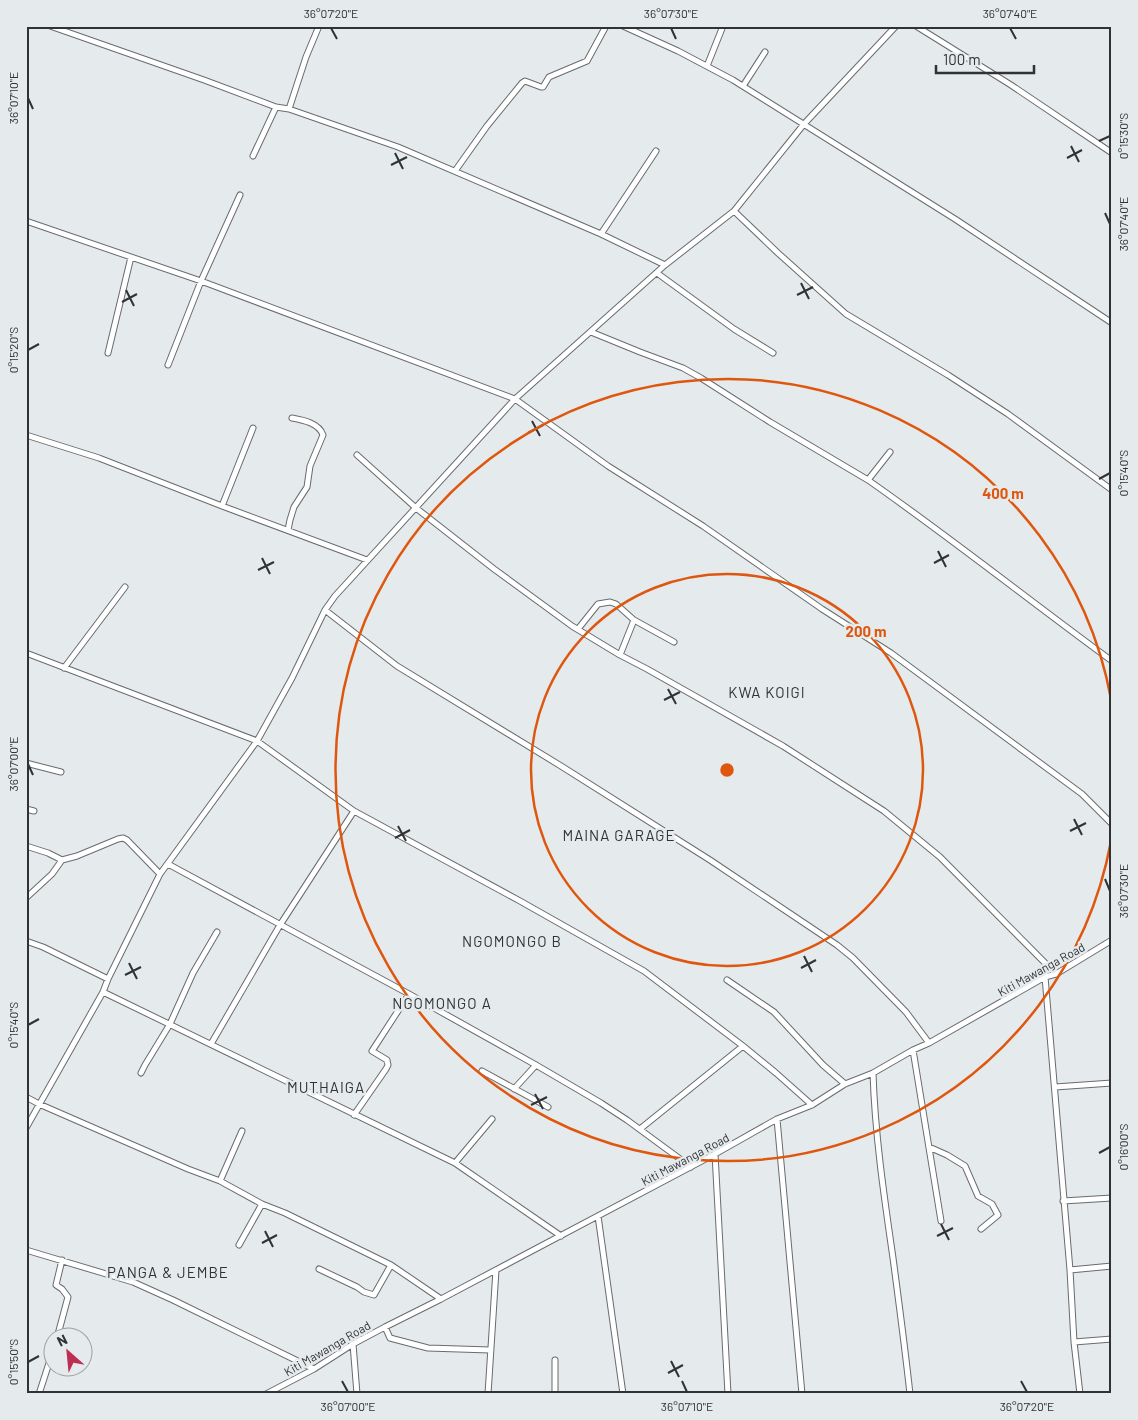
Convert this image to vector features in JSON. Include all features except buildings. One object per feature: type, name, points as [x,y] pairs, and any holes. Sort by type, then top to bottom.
[{"type":"street","points":[[50,26],[187,73],[276,107],[398,147],[601,234],[665,266]]},
{"type":"street","points":[[289,110],[306,57],[319,26]]},
{"type":"street","points":[[454,171],[487,126],[524,81],[543,87],[550,77],[587,61],[606,26]]},
{"type":"street","points":[[623,26],[678,51],[743,86],[955,219],[1112,323]]},
{"type":"street","points":[[707,66],[723,26]]},
{"type":"street","points":[[26,1128],[103,992],[160,874],[257,741],[292,678],[325,610],[335,596],[515,399],[665,266],[734,210],[804,124],[896,26]]},
{"type":"street","points":[[916,26],[1011,85],[1112,153]]},
{"type":"street","points":[[743,86],[765,52]]},
{"type":"street","points":[[253,156],[276,107]]},
{"type":"street","points":[[601,234],[656,151]]},
{"type":"street","points":[[168,365],[201,281],[240,195]]},
{"type":"street","points":[[734,210],[846,314],[948,374],[1112,490]]},
{"type":"street","points":[[26,221],[201,281],[515,399],[608,466],[703,526],[822,609],[898,658],[1082,794],[1112,824]]},
{"type":"street","points":[[108,353],[131,257]]},
{"type":"street","points":[[657,273],[734,329],[773,353]]},
{"type":"street","points":[[591,332],[683,368],[868,480],[925,520],[1112,661]]},
{"type":"street","points":[[288,530],[294,507],[307,487],[310,466],[323,435],[322,431],[314,425],[292,418]]},
{"type":"street","points":[[222,506],[253,428]]},
{"type":"street","points":[[26,435],[99,458],[366,560]]},
{"type":"street","points":[[868,480],[890,452]]},
{"type":"street","points":[[357,455],[416,508],[578,629],[620,655],[783,746],[884,811],[940,857],[1056,974]]},
{"type":"street","points":[[64,668],[125,587]]},
{"type":"street","points":[[578,629],[598,604],[610,602],[616,604],[634,620],[674,642]]},
{"type":"street","points":[[325,610],[396,666],[561,766],[702,855],[837,945],[853,958],[906,1012],[929,1043]]},
{"type":"street","points":[[620,655],[634,620]]},
{"type":"street","points":[[26,653],[257,741],[354,811],[644,971],[743,1046],[812,1105]]},
{"type":"street","points":[[26,763],[61,772]]},
{"type":"street","points":[[26,809],[34,811]]},
{"type":"street","points":[[210,1044],[280,925],[354,811]]},
{"type":"street","points":[[26,898],[52,874],[62,860],[123,838],[160,874]]},
{"type":"street","points":[[26,846],[62,860]]},
{"type":"street","points":[[168,864],[536,1065],[601,1103],[691,1167]]},
{"type":"street","points":[[142,1074],[145,1065],[170,1024],[193,973],[217,932]]},
{"type":"street","name":"Kiti Mawanga Road","points":[[266,1394],[314,1369],[353,1344],[691,1167],[778,1118],[812,1105],[845,1084],[929,1043],[1045,977],[1056,974],[1112,940]]},
{"type":"street","points":[[26,941],[108,979]]},
{"type":"street","points":[[1045,977],[1070,1270],[1074,1342],[1080,1394]]},
{"type":"street","points":[[726,980],[774,1012],[823,1065],[845,1084]]},
{"type":"street","points":[[103,992],[455,1163],[561,1236]]},
{"type":"street","points":[[354,1114],[388,1065],[387,1060],[372,1051],[409,994]]},
{"type":"street","points":[[640,1129],[743,1046]]},
{"type":"street","points":[[913,1050],[940,1221]]},
{"type":"street","points":[[514,1089],[536,1065]]},
{"type":"street","points":[[482,1072],[548,1107]]},
{"type":"street","points":[[873,1072],[874,1111],[878,1147],[910,1394]]},
{"type":"street","points":[[1055,1087],[1112,1083]]},
{"type":"street","points":[[26,1097],[188,1169],[220,1181],[262,1204],[391,1265],[441,1299]]},
{"type":"street","points":[[778,1118],[802,1394]]},
{"type":"street","points":[[455,1163],[492,1120]]},
{"type":"street","points":[[220,1181],[242,1131]]},
{"type":"street","points":[[928,1147],[947,1155],[965,1166],[978,1196],[992,1204],[998,1216],[981,1229]]},
{"type":"street","points":[[715,1154],[728,1394]]},
{"type":"street","points":[[1064,1200],[1112,1198]]},
{"type":"street","points":[[239,1245],[262,1204]]},
{"type":"street","points":[[598,1216],[623,1394]]},
{"type":"street","points":[[26,1250],[133,1282],[314,1369]]},
{"type":"street","points":[[60,1328],[68,1297],[56,1284],[62,1260]]},
{"type":"street","points":[[319,1269],[364,1292],[374,1295],[391,1265]]},
{"type":"street","points":[[1070,1270],[1112,1266]]},
{"type":"street","points":[[488,1394],[496,1270]]},
{"type":"street","points":[[385,1327],[390,1338],[428,1348],[490,1350]]},
{"type":"street","points":[[1074,1342],[1112,1339]]},
{"type":"street","points":[[353,1344],[357,1394]]},
{"type":"street","points":[[555,1360],[555,1394]]},
{"type":"street","points":[[39,1394],[44,1378]]},
{"type":"district","name":"KWA KOIGI","points":[[767,692]]},
{"type":"district","name":"MAINA GARAGE","points":[[619,835]]},
{"type":"district","name":"NGOMONGO B","points":[[512,941]]},
{"type":"district","name":"NGOMONGO A","points":[[442,1003]]},
{"type":"district","name":"MUTHAIGA","points":[[326,1087]]},
{"type":"district","name":"PANGA & JEMBE","points":[[168,1272]]}]
